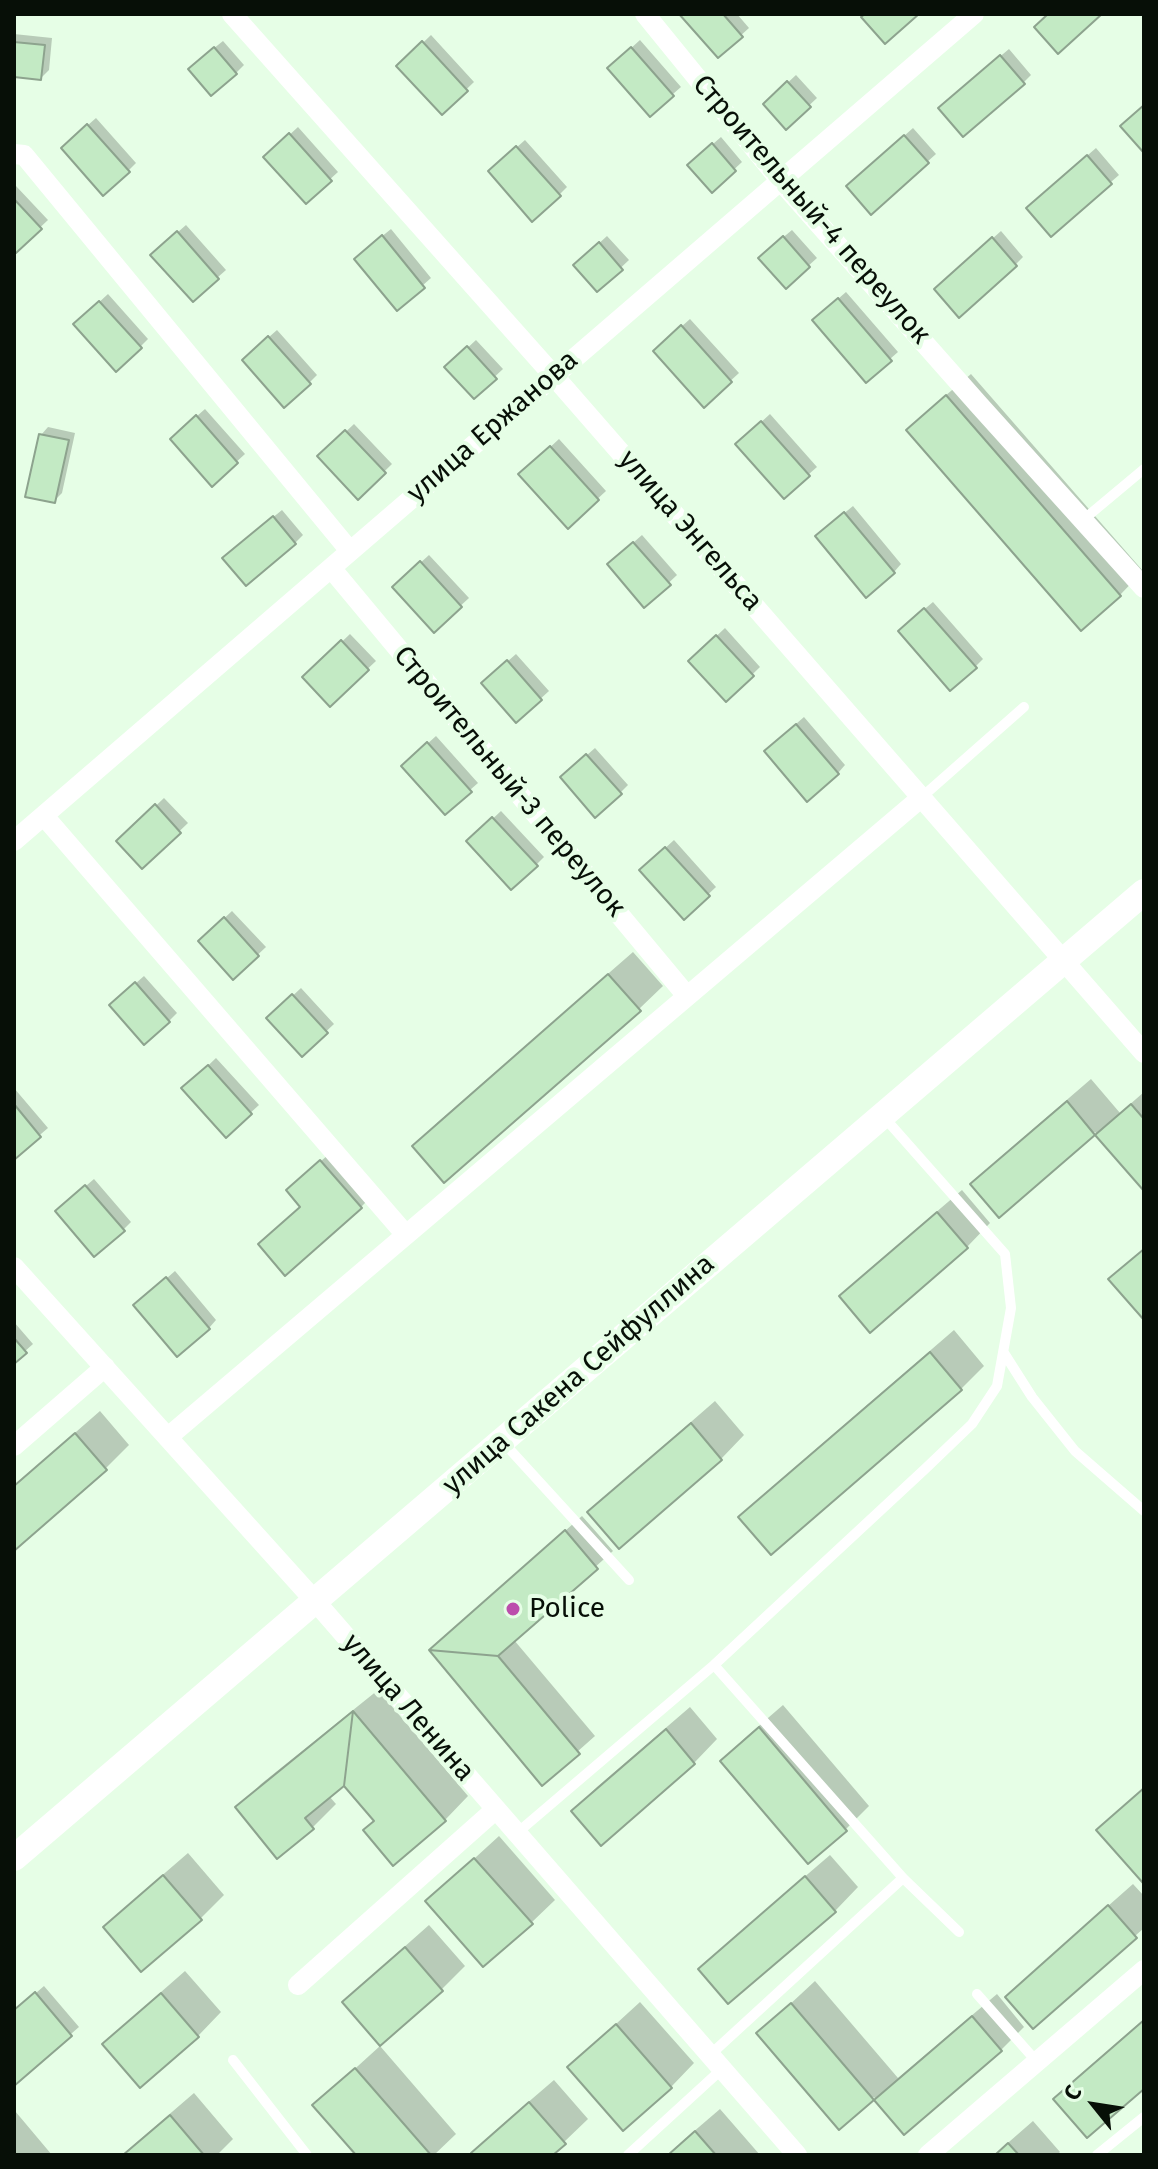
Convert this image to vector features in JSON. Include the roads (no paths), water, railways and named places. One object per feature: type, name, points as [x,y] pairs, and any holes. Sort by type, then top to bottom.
[{"type":"street","name":"улица Энгельса","points":[[232,14],[553,375],[1144,1053]]},
{"type":"street","name":"Строительный-4 переулок","points":[[645,14],[780,180],[1144,588]]},
{"type":"street","name":"улица Ержанова","points":[[16,834],[44,816],[974,14]]},
{"type":"street","points":[[14,154],[24,155],[350,551]]},
{"type":"street","name":"Строительный-3 переулок","points":[[331,568],[687,996]]},
{"type":"street","points":[[168,1437],[922,797]]},
{"type":"street","points":[[44,816],[406,1235]]},
{"type":"street","name":"улица Сакена Сейфуллина","points":[[14,1858],[1144,892]]},
{"type":"street","name":"улица Ленина","points":[[14,1267],[315,1601],[797,2155]]},
{"type":"street","points":[[14,1446],[105,1367]]},
{"type":"street","points":[[298,1985],[496,1809]]},
{"type":"street","points":[[928,2155],[1144,1970]]},
{"type":"lane","points":[[1083,520],[1144,469]]},
{"type":"lane","points":[[922,797],[1024,707]]},
{"type":"lane","points":[[517,1833],[714,1665],[972,1424],[997,1386],[1011,1308],[1005,1254],[882,1114]]},
{"type":"lane","points":[[1004,1353],[1032,1397],[1075,1451],[1144,1511]]},
{"type":"lane","points":[[502,1441],[629,1580]]},
{"type":"lane","points":[[714,1665],[903,1878],[959,1932]]},
{"type":"lane","points":[[628,2155],[716,2062],[903,1878]]},
{"type":"lane","points":[[977,1994],[1037,2062]]},
{"type":"lane","points":[[233,2060],[307,2155]]},
{"type":"lane","points":[[1097,2155],[1144,2117]]},
{"type":"place","name":"Police","points":[[513,1609]]}]
